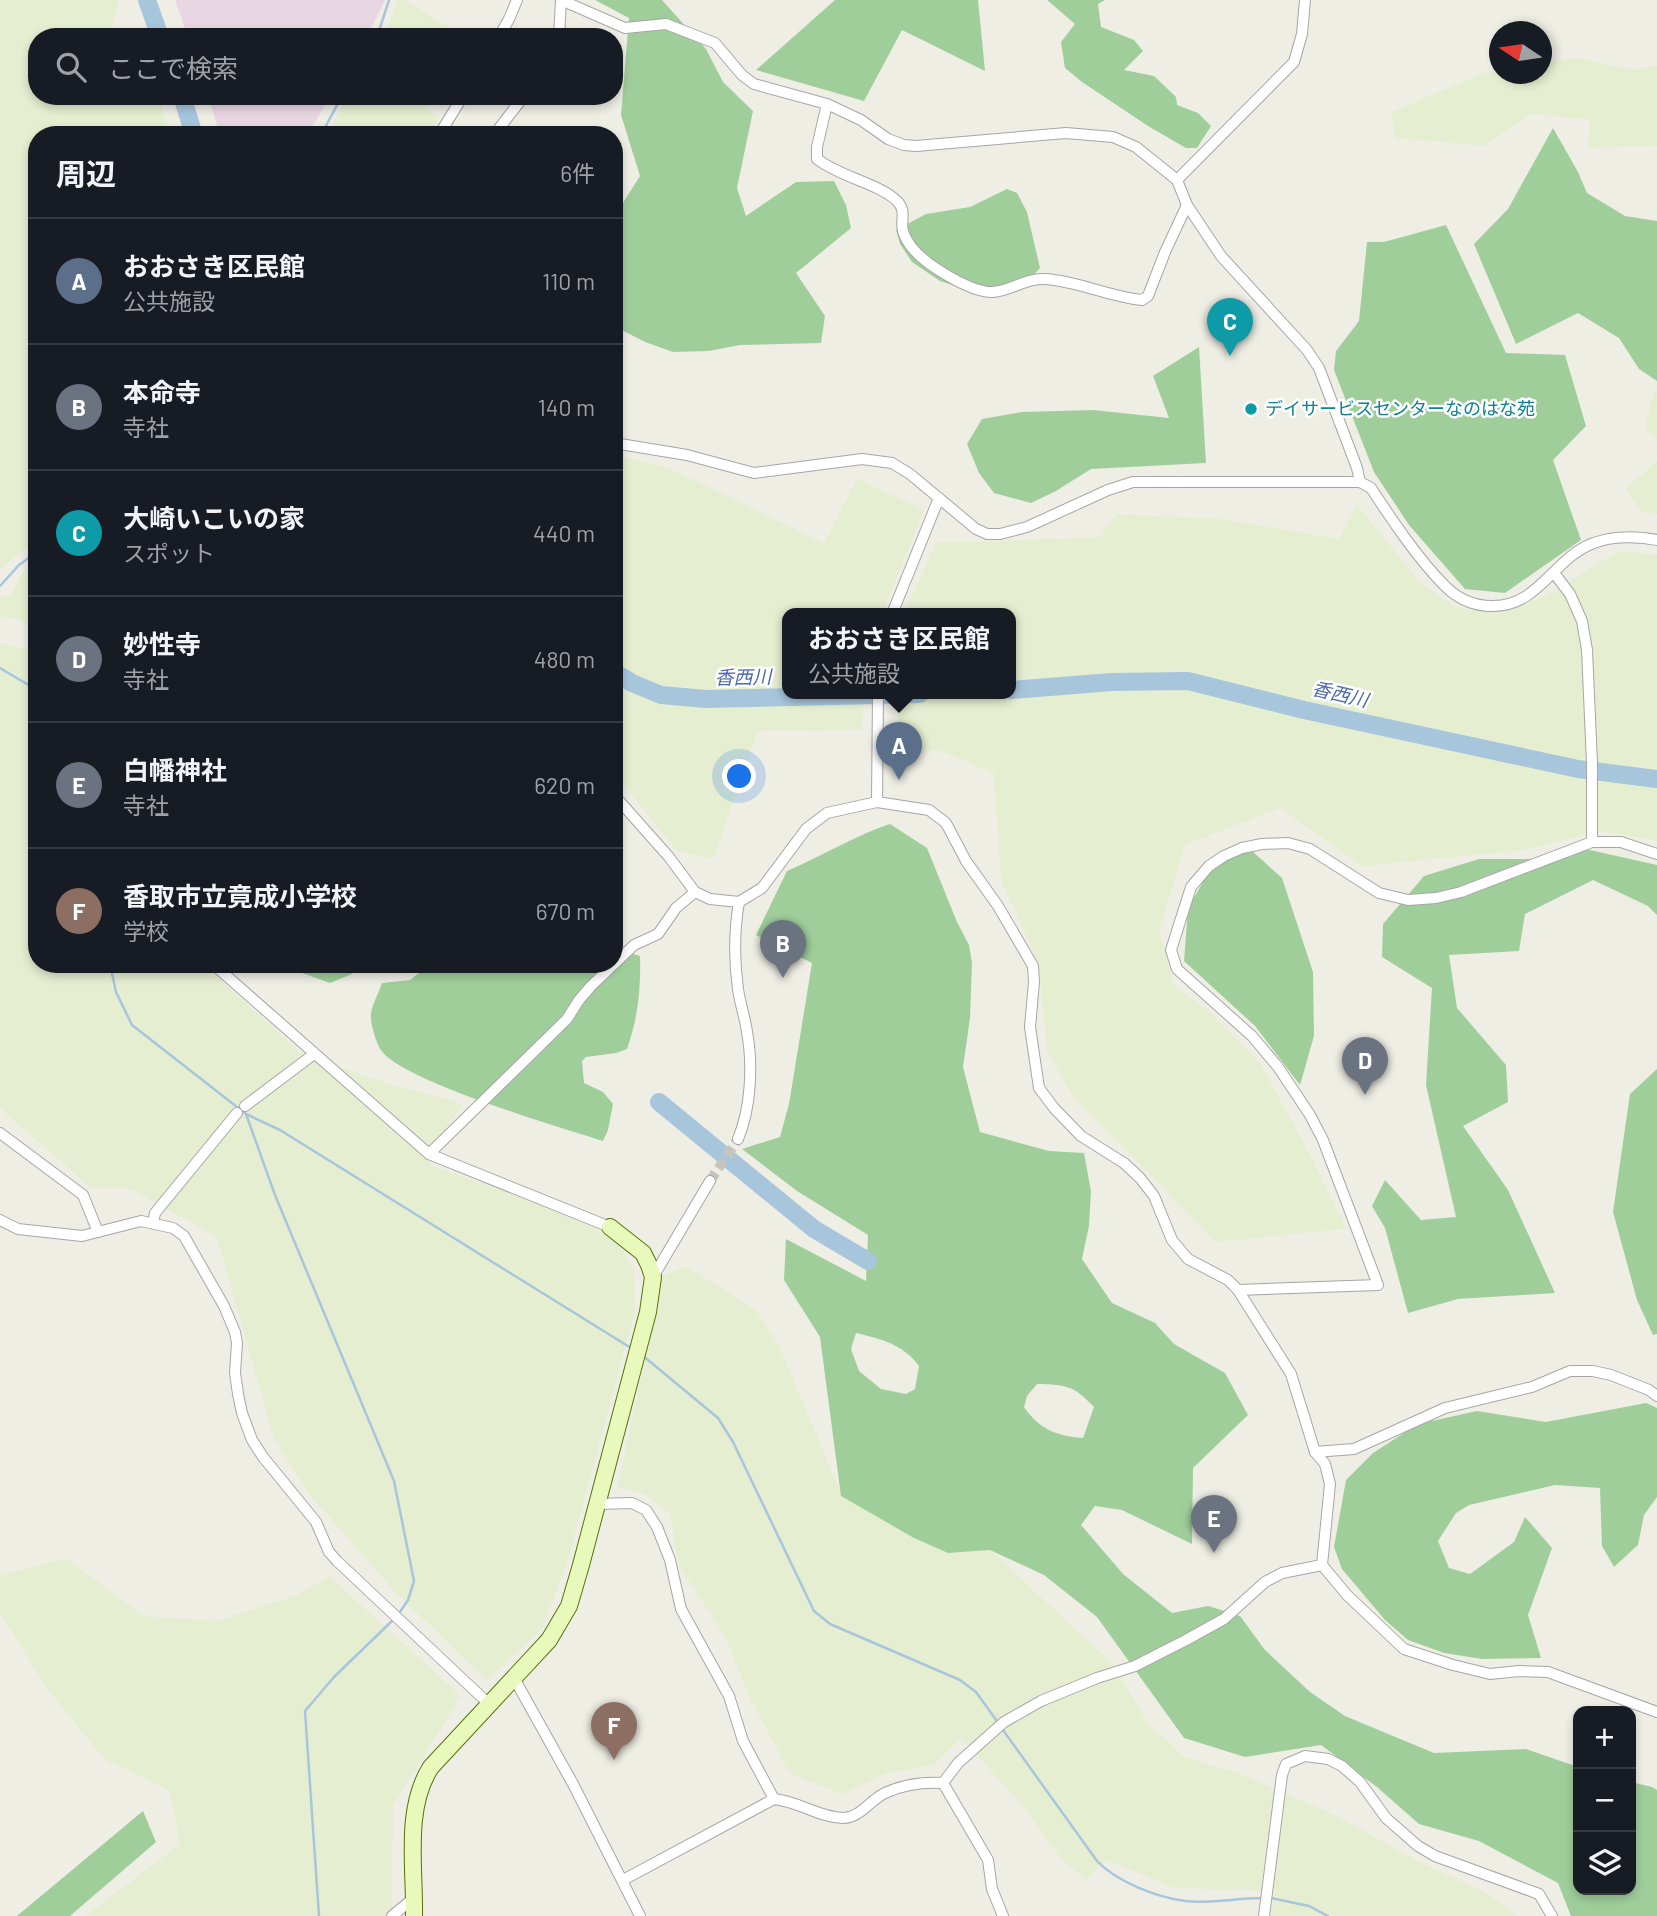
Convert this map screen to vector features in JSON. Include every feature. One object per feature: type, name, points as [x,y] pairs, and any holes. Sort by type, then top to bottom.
[{"type":"street","points":[[504,28],[517,0]]},
{"type":"street","points":[[559,28],[561,0],[623,28]]},
{"type":"street","points":[[1177,180],[1294,62],[1302,34],[1305,0]]},
{"type":"street","points":[[623,28],[666,24],[715,43],[742,75],[754,84],[827,104],[861,120],[888,139],[904,145],[1066,133],[1113,137],[1136,147],[1177,180],[1187,205],[1221,256],[1307,350],[1319,368],[1360,482]]},
{"type":"street","points":[[827,104],[817,147],[817,159],[829,168],[899,203],[904,214],[903,231],[914,250],[957,281],[981,290],[993,292],[1027,280],[1052,279],[1142,300],[1148,296],[1187,205]]},
{"type":"street","points":[[445,126],[457,105]]},
{"type":"street","points":[[501,126],[517,105]]},
{"type":"street","points":[[623,445],[687,456],[754,473],[862,459],[892,463],[986,534],[1000,534],[1027,527],[1108,490],[1133,482],[1360,482],[1371,488],[1446,587],[1478,606],[1503,607],[1519,601],[1535,592],[1575,553],[1594,542],[1621,538],[1657,540]]},
{"type":"street","points":[[894,608],[939,498]]},
{"type":"street","points":[[1554,573],[1570,594],[1582,621],[1587,650],[1592,842]]},
{"type":"street","points":[[877,802],[878,699]]},
{"type":"street","points":[[623,805],[670,857],[695,892],[710,899],[739,902],[762,888],[806,829],[827,813],[877,802],[929,810],[946,823],[966,862],[999,906],[1033,966],[1030,1027],[1039,1088],[1081,1136],[1124,1163],[1140,1178],[1154,1196],[1172,1240],[1188,1259],[1228,1280],[1238,1290],[1291,1374],[1315,1452],[1325,1464],[1330,1484],[1322,1565],[1347,1595],[1404,1649],[1490,1674],[1548,1672],[1657,1712]]},
{"type":"street","points":[[1238,1290],[1378,1285],[1323,1140],[1310,1115],[1278,1067],[1252,1036],[1177,969],[1171,950],[1186,899],[1198,876],[1215,861],[1242,848],[1288,843],[1310,849],[1378,893],[1408,900],[1436,898],[1461,892],[1592,842],[1621,842],[1657,854]]},
{"type":"street","points":[[623,956],[634,945],[658,934],[676,908],[695,892]]},
{"type":"street","points":[[738,1139],[746,1120],[749,1068],[748,1034],[738,990],[734,927],[739,902]]},
{"type":"street","points":[[223,973],[429,1154],[610,1227],[643,1253],[653,1277]]},
{"type":"street","points":[[429,1154],[567,1019],[579,1000],[606,973]]},
{"type":"street","points":[[153,1223],[155,1213],[241,1110],[314,1055]]},
{"type":"street","points":[[0,1133],[83,1195],[98,1232]]},
{"type":"street","points":[[414,1916],[414,1815],[421,1782],[431,1767],[549,1640],[569,1606],[648,1312],[653,1277],[710,1181]]},
{"type":"street","points":[[0,1220],[26,1231],[82,1237],[141,1221],[173,1227],[184,1236],[224,1306],[235,1332],[235,1373],[242,1413],[263,1457],[316,1522],[329,1552],[490,1705]]},
{"type":"street","points":[[1315,1452],[1354,1449],[1445,1408],[1532,1387],[1570,1371],[1594,1371],[1611,1375],[1657,1395]]},
{"type":"street","points":[[597,1504],[632,1503],[646,1510],[657,1527],[670,1560],[681,1609],[729,1696],[743,1741],[774,1799]]},
{"type":"street","points":[[943,1783],[958,1763],[1004,1722],[1041,1701],[1135,1666],[1186,1640],[1224,1619],[1265,1582],[1282,1573],[1322,1565]]},
{"type":"street","points":[[514,1678],[640,1916]]},
{"type":"street","points":[[1264,1916],[1282,1775],[1286,1764],[1305,1756],[1328,1759],[1342,1766],[1360,1782],[1386,1818],[1418,1846],[1435,1856],[1539,1894],[1552,1916]]},
{"type":"street","points":[[623,1880],[774,1799],[787,1800],[809,1811],[843,1818],[855,1815],[882,1794],[902,1786],[924,1782],[943,1783]]},
{"type":"street","points":[[943,1783],[988,1860],[992,1889],[1003,1916]]},
{"type":"street","points":[[392,1916],[415,1897]]},
{"type":"shaded area","points":[[175,0],[385,0],[371,28],[185,28]]},
{"type":"shaded area","points":[[211,105],[325,105],[313,126],[217,126]]},
{"type":"green space","points":[[0,0],[118,0],[112,28],[28,28],[28,105],[161,105],[168,126],[28,126],[28,546],[0,569]]},
{"type":"green space","points":[[397,0],[404,0],[450,28],[387,28]]},
{"type":"green space","points":[[595,0],[662,0],[706,49],[723,82],[753,111],[737,188],[746,216],[796,182],[834,181],[846,205],[851,228],[796,273],[825,316],[821,343],[740,345],[709,351],[673,352],[623,331],[623,203],[640,176],[621,115],[629,18]]},
{"type":"green space","points":[[835,0],[978,0],[985,71],[902,30],[864,101],[756,70]]},
{"type":"green space","points":[[1047,0],[1105,0],[1098,4],[1101,27],[1134,40],[1143,51],[1124,70],[1154,76],[1176,97],[1177,105],[1198,113],[1211,126],[1197,148],[1186,148],[1148,126],[1065,68],[1061,42],[1075,24]]},
{"type":"green space","points":[[1576,58],[1635,70],[1657,65],[1657,146],[1588,148],[1590,120],[1531,114],[1484,146],[1395,138],[1392,112],[1486,72],[1489,72],[1489,84],[1552,84],[1552,62]]},
{"type":"green space","points":[[343,105],[428,105],[426,108],[438,118],[433,126],[331,126]]},
{"type":"green space","points":[[1553,128],[1587,193],[1625,216],[1657,221],[1657,381],[1639,369],[1619,338],[1578,313],[1516,344],[1474,244],[1508,209]]},
{"type":"green space","points":[[1007,189],[1017,193],[1027,212],[1040,268],[1025,285],[980,294],[940,281],[912,262],[900,244],[896,230],[926,214],[970,207]]},
{"type":"green space","points":[[1446,225],[1506,353],[1565,355],[1586,426],[1553,460],[1581,540],[1505,593],[1465,589],[1409,525],[1374,472],[1334,370],[1336,351],[1359,321],[1367,242],[1384,242]]},
{"type":"green space","points":[[1199,347],[1206,463],[1091,469],[1031,503],[994,493],[979,473],[967,444],[982,419],[1022,412],[1093,410],[1169,418],[1153,376]]},
{"type":"green space","points":[[1654,391],[1657,392],[1657,440],[1645,427]]},
{"type":"green space","points":[[623,456],[671,469],[824,543],[857,479],[924,510],[884,608],[782,608],[782,699],[864,699],[861,730],[758,731],[713,859],[677,851],[623,784]]},
{"type":"green space","points":[[1657,461],[1657,514],[1641,511],[1625,489]]},
{"type":"green space","points":[[1357,505],[1420,582],[1456,608],[1503,613],[1547,595],[1619,551],[1657,555],[1657,841],[1598,831],[1527,850],[1362,866],[1280,808],[1185,845],[1159,930],[1174,985],[1210,1012],[1260,1063],[1311,1156],[1346,1229],[1216,1242],[1071,1094],[1047,1050],[1039,964],[1001,880],[994,773],[938,750],[898,755],[897,699],[1016,699],[1016,608],[907,608],[936,543],[1100,537],[1116,514],[1221,519],[1339,539]]},
{"type":"green space","points":[[28,569],[28,623],[0,616],[0,598],[11,594],[22,573]]},
{"type":"green space","points":[[0,643],[28,650],[28,973],[214,973],[303,1055],[390,1084],[463,1104],[430,1145],[431,1166],[510,1193],[589,1226],[619,1243],[634,1269],[635,1311],[567,1563],[542,1629],[487,1680],[395,1592],[310,1495],[274,1439],[217,1237],[131,1189],[91,1188],[0,1106]]},
{"type":"green space","points":[[890,824],[927,848],[969,945],[972,963],[970,1018],[963,1067],[980,1132],[1049,1151],[1084,1153],[1091,1191],[1089,1226],[1082,1259],[1112,1303],[1155,1323],[1174,1344],[1225,1373],[1248,1415],[1193,1468],[1192,1544],[1122,1510],[1095,1506],[1081,1525],[1123,1574],[1172,1613],[1208,1606],[1240,1616],[1265,1650],[1310,1692],[1345,1716],[1434,1753],[1526,1749],[1573,1765],[1573,1895],[1636,1895],[1636,1783],[1657,1790],[1657,1916],[1571,1916],[1558,1883],[1479,1841],[1419,1824],[1377,1787],[1321,1745],[1245,1757],[1184,1738],[1097,1617],[1044,1575],[990,1550],[948,1553],[914,1538],[841,1496],[820,1337],[784,1280],[786,1239],[866,1281],[868,1235],[797,1191],[742,1149],[780,1137],[789,1104],[812,963],[756,935],[787,871]],"holes":[[[856,1333],[899,1347],[919,1366],[915,1389],[906,1394],[881,1389],[859,1371],[851,1349]],[[1037,1384],[1075,1390],[1094,1407],[1083,1438],[1049,1430],[1036,1421],[1024,1407],[1027,1396]]]},
{"type":"green space","points":[[1581,848],[1657,865],[1657,915],[1648,906],[1593,880],[1525,914],[1519,951],[1449,955],[1457,1008],[1506,1065],[1508,1102],[1463,1126],[1508,1190],[1555,1293],[1458,1299],[1408,1313],[1385,1228],[1372,1206],[1385,1180],[1421,1220],[1456,1217],[1426,1085],[1432,988],[1382,957],[1383,924],[1424,876],[1479,859],[1540,859]]},
{"type":"green space","points":[[1251,850],[1282,878],[1313,972],[1314,1036],[1300,1085],[1255,1026],[1184,961],[1188,908],[1214,863]]},
{"type":"green space","points":[[623,951],[640,956],[638,1003],[627,1049],[586,1057],[582,1061],[584,1083],[603,1092],[613,1104],[603,1141],[448,1089],[394,1062],[377,1043],[371,1014],[382,983],[410,980],[419,973],[623,973]]},
{"type":"green space","points":[[302,973],[352,973],[330,983]]},
{"type":"green space","points":[[1657,1069],[1657,1334],[1653,1335],[1637,1300],[1613,1212],[1630,1094]]},
{"type":"green space","points":[[686,1266],[756,1310],[779,1345],[842,1496],[948,1553],[990,1550],[1113,1664],[1149,1725],[1185,1757],[1243,1775],[1333,1814],[1418,1861],[1484,1892],[1518,1916],[1270,1916],[1275,1891],[1174,1888],[1107,1860],[1086,1880],[1062,1860],[1022,1805],[961,1738],[934,1765],[887,1773],[842,1794],[790,1774],[749,1696],[725,1636],[679,1566],[670,1515],[645,1494],[618,1487],[662,1276]]},
{"type":"green space","points":[[1646,1403],[1657,1408],[1657,1497],[1644,1515],[1638,1545],[1614,1567],[1602,1546],[1600,1488],[1555,1485],[1469,1505],[1456,1513],[1438,1541],[1449,1568],[1470,1574],[1514,1542],[1525,1517],[1552,1548],[1528,1615],[1541,1658],[1482,1659],[1444,1653],[1408,1640],[1385,1620],[1342,1569],[1334,1547],[1346,1480],[1373,1453],[1418,1424],[1477,1411],[1546,1422]]},
{"type":"green space","points":[[66,1558],[144,1616],[216,1621],[298,1595],[329,1576],[461,1696],[393,1806],[392,1916],[85,1916],[180,1844],[170,1791],[104,1759],[46,1687],[0,1613],[0,1576]]},
{"type":"green space","points":[[143,1811],[156,1842],[70,1916],[17,1916]]},
{"type":"waterway","name":"香西川","points":[[147,0],[157,28]]},
{"type":"waterway","points":[[380,28],[389,0]]},
{"type":"waterway","name":"香西川","points":[[185,105],[191,126]]},
{"type":"waterway","points":[[326,126],[337,105]]},
{"type":"waterway","points":[[0,586],[28,558]]},
{"type":"waterway","points":[[0,668],[28,685]]},
{"type":"waterway","name":"香西川","points":[[623,678],[661,695],[706,699],[782,697]]},
{"type":"waterway","name":"香西川","points":[[1016,690],[1112,682],[1188,681],[1304,710],[1578,769],[1657,779]]},
{"type":"waterway","points":[[112,973],[116,992],[132,1025],[246,1114],[280,1130],[631,1348]]},
{"type":"waterway","points":[[659,1102],[814,1229],[868,1261]]},
{"type":"waterway","points":[[246,1114],[275,1195],[394,1481],[414,1581],[408,1600],[400,1612]]},
{"type":"waterway","points":[[642,1355],[718,1418],[733,1442],[814,1611],[830,1624],[960,1680],[976,1692],[999,1724]]},
{"type":"waterway","points":[[319,1916],[305,1711],[334,1677],[393,1620]]},
{"type":"waterway","points":[[1003,1730],[1097,1861],[1115,1876],[1150,1892],[1185,1901],[1261,1898]]},
{"type":"waterway","points":[[1271,1898],[1309,1906],[1328,1916]]},
{"type":"tunnel","points":[[710,1181],[738,1139]]},
{"type":"place","name":"大崎いこいの家","points":[[1230,356]]},
{"type":"place","name":"デイサービスセンターなのはな苑","points":[[1251,409]]},
{"type":"place","name":"おおさき区民館","points":[[899,780]]},
{"type":"place","name":"本命寺","points":[[783,978]]},
{"type":"place","name":"妙性寺","points":[[1365,1095]]},
{"type":"place","name":"白幡神社","points":[[1214,1553]]},
{"type":"place","name":"香取市立竟成小学校","points":[[614,1760]]}]
